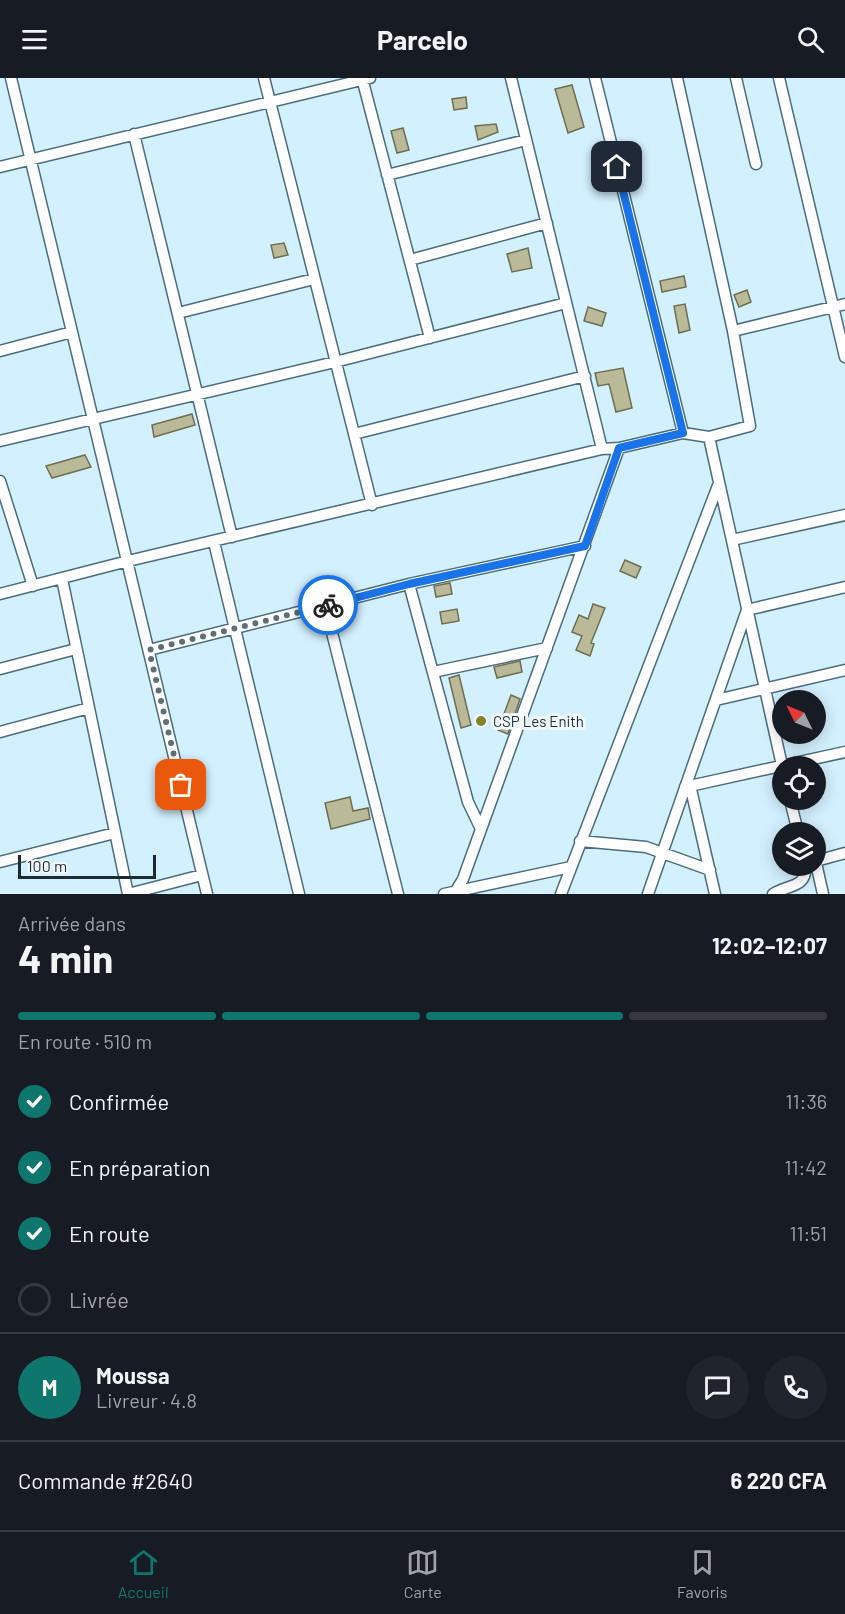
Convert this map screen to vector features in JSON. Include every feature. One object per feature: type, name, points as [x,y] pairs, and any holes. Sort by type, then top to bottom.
[{"type":"street","points":[[11,78],[207,894]]},
{"type":"street","points":[[264,78],[372,505]]},
{"type":"street","points":[[511,78],[602,449]]},
{"type":"street","points":[[595,78],[683,433]]},
{"type":"street","points":[[0,594],[128,561],[602,449],[619,448],[683,433],[709,437],[750,426],[733,331],[677,78]]},
{"type":"street","points":[[736,78],[756,164]]},
{"type":"street","points":[[779,78],[845,357]]},
{"type":"street","points":[[0,167],[365,79],[387,175],[430,338]]},
{"type":"street","points":[[134,135],[232,537]]},
{"type":"street","points":[[387,175],[526,140]]},
{"type":"street","points":[[410,260],[547,223]]},
{"type":"street","points":[[178,313],[314,279]]},
{"type":"street","points":[[0,441],[335,362],[566,303]]},
{"type":"street","points":[[733,331],[845,303]]},
{"type":"street","points":[[0,351],[72,332]]},
{"type":"street","points":[[354,434],[585,376]]},
{"type":"street","points":[[709,437],[780,756]]},
{"type":"street","points":[[452,893],[463,879],[619,448]]},
{"type":"street","points":[[0,481],[33,586]]},
{"type":"street","points":[[561,894],[719,483]]},
{"type":"street","points":[[732,540],[845,515]]},
{"type":"street","points":[[214,542],[299,894]]},
{"type":"street","points":[[149,650],[409,584],[585,546]]},
{"type":"street","points":[[62,579],[128,894],[202,875]]},
{"type":"street","points":[[409,584],[468,802],[481,829]]},
{"type":"street","points":[[747,610],[845,587]]},
{"type":"street","points":[[325,605],[398,894]]},
{"type":"street","points":[[648,894],[688,786],[747,610]]},
{"type":"street","points":[[433,672],[547,648]]},
{"type":"street","points":[[0,669],[76,650]]},
{"type":"street","points":[[716,700],[845,670]]},
{"type":"street","points":[[0,732],[89,708]]},
{"type":"street","points":[[826,757],[845,752]]},
{"type":"street","points":[[688,786],[772,770]]},
{"type":"street","points":[[688,786],[715,894]]},
{"type":"street","points":[[0,862],[115,833]]},
{"type":"street","points":[[580,841],[646,847],[710,870]]},
{"type":"street","points":[[826,859],[845,853]]},
{"type":"street","points":[[452,893],[571,867]]},
{"type":"street","points":[[773,894],[801,882],[804,876]]},
{"type":"street","points":[[819,876],[823,894]]},
{"type":"building","points":[[572,85],[584,127],[568,133],[555,89]]},
{"type":"building","points":[[466,97],[467,108],[454,110],[452,99]]},
{"type":"building","points":[[496,124],[498,132],[478,140],[475,126]]},
{"type":"building","points":[[403,128],[409,150],[397,153],[391,131]]},
{"type":"building","points":[[284,243],[288,255],[274,258],[271,245]]},
{"type":"building","points":[[528,248],[532,268],[512,272],[507,254]]},
{"type":"building","points":[[684,276],[686,287],[662,292],[660,281]]},
{"type":"building","points":[[747,290],[751,302],[739,307],[734,295]]},
{"type":"building","points":[[685,304],[690,330],[679,333],[674,306]]},
{"type":"building","points":[[588,307],[606,313],[602,326],[584,321]]},
{"type":"building","points":[[623,368],[632,408],[616,412],[609,384],[598,386],[595,373]]},
{"type":"building","points":[[192,414],[195,425],[154,437],[152,425]]},
{"type":"building","points":[[85,455],[91,467],[52,478],[46,466]]},
{"type":"building","points":[[625,560],[641,567],[636,578],[620,571]]},
{"type":"building","points":[[450,583],[452,594],[436,597],[434,586]]},
{"type":"building","points":[[593,604],[605,608],[591,643],[594,644],[590,656],[576,650],[582,636],[572,632],[579,615],[588,619]]},
{"type":"building","points":[[457,609],[459,621],[442,624],[440,612]]},
{"type":"building","points":[[520,661],[522,672],[497,678],[494,667]]},
{"type":"building","points":[[459,675],[471,725],[461,728],[449,678]]},
{"type":"building","points":[[511,695],[520,699],[508,734],[498,730]]},
{"type":"building","points":[[350,797],[353,811],[368,808],[370,819],[331,829],[325,803]]},
{"type":"way so far","points":[[181,785],[149,650],[328,605]]},
{"type":"place","name":"CSP Les Enith","points":[[481,721]]},
{"type":"route","points":[[328,605],[409,584],[585,546],[619,448],[683,433],[617,167]]}]
